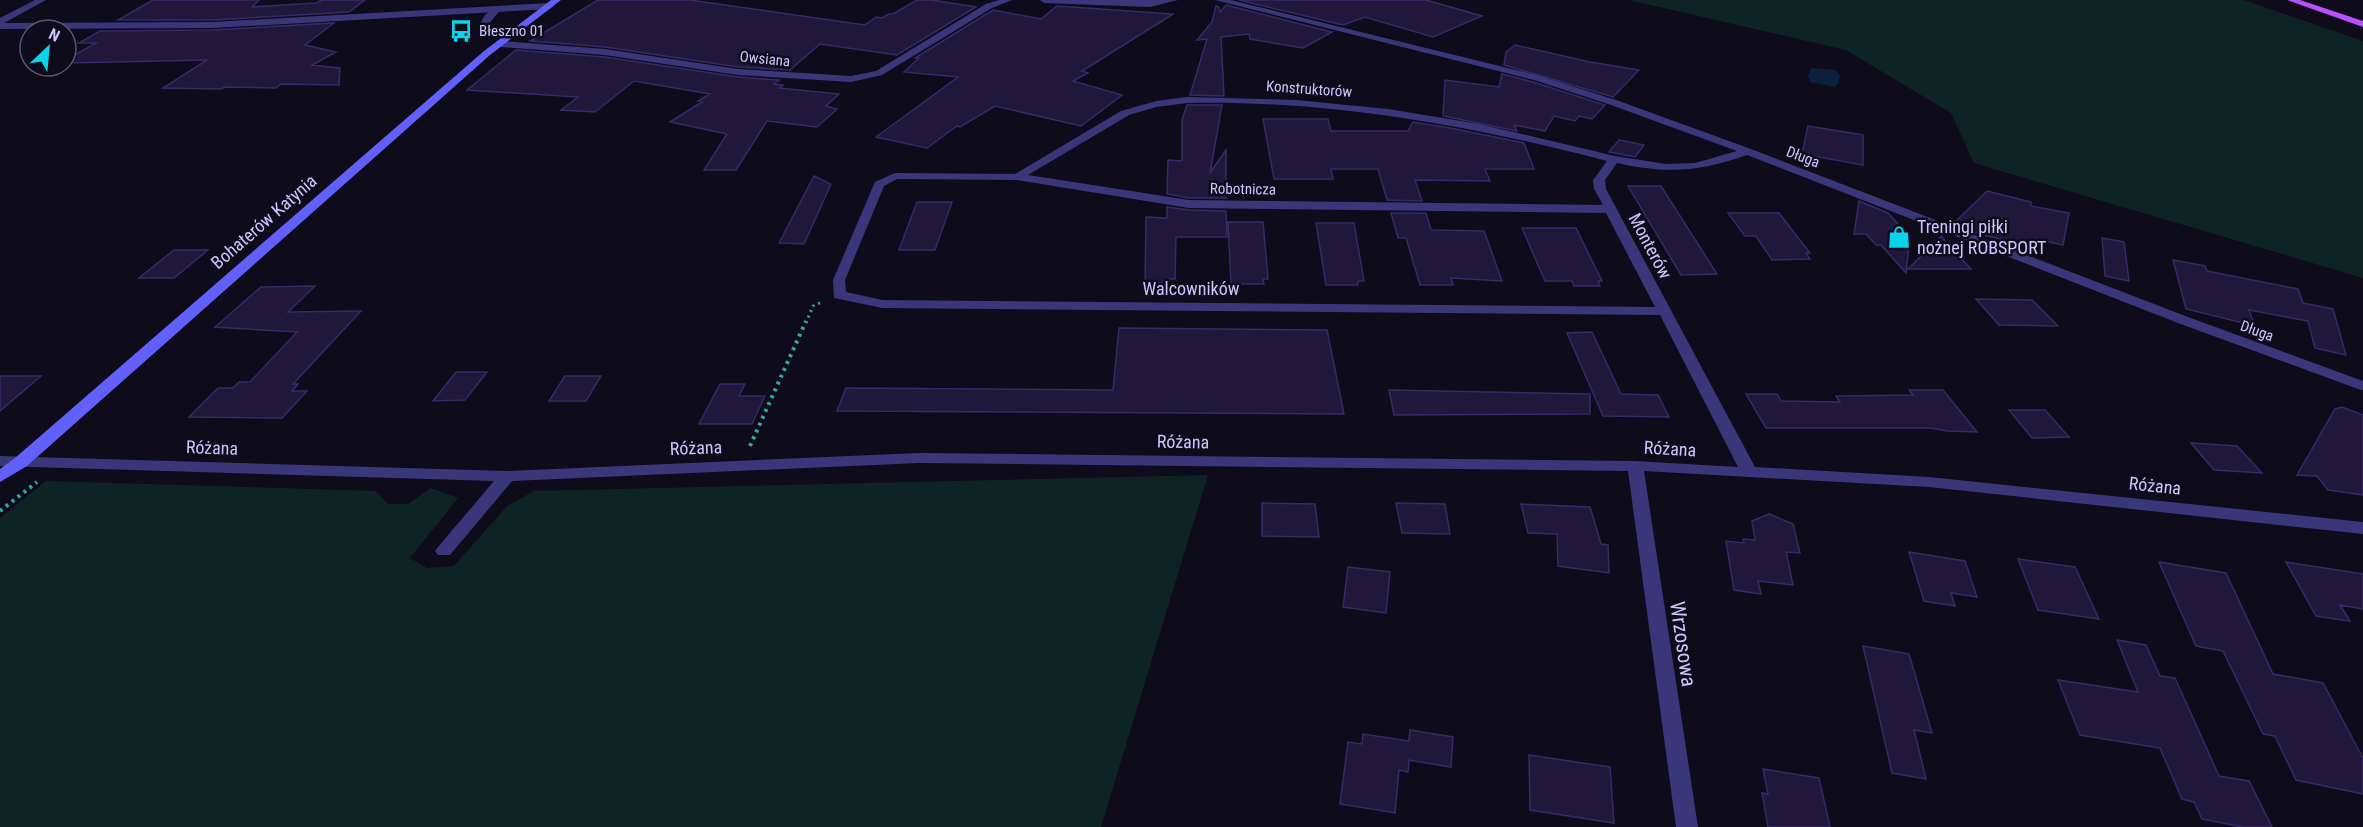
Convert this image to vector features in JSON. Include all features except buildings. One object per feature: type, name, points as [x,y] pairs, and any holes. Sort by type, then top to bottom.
[{"type":"main road","points":[[2291,0],[2363,24]]},
{"type":"main road","points":[[2319,0],[2363,14]]},
{"type":"street","points":[[0,24],[42,0]]},
{"type":"street","name":"Owsiana","points":[[500,44],[605,52],[738,72],[851,79],[879,73],[988,6],[1008,0]]},
{"type":"street","points":[[1044,0],[1150,4],[1174,0]]},
{"type":"street","name":"Długa","points":[[1219,0],[1537,78],[1661,119],[2183,320],[2363,386]]},
{"type":"street","points":[[78,26],[212,25],[554,3]]},
{"type":"street","name":"Bohaterów Katynia","points":[[0,477],[21,462],[500,44],[554,3]]},
{"type":"street","points":[[0,24],[18,26]]},
{"type":"street","points":[[0,37],[18,29]]},
{"type":"street","name":"Konstruktorów","points":[[1017,177],[1125,113],[1144,105],[1178,99],[1297,102],[1386,111],[1492,130],[1614,159]]},
{"type":"street","points":[[1614,159],[1665,168],[1686,168],[1713,163],[1747,151]]},
{"type":"street","name":"Monterów","points":[[1614,159],[1599,180],[1600,189],[1749,472]]},
{"type":"street","name":"Robotnicza","points":[[840,295],[839,280],[879,184],[886,178],[895,176],[1017,177],[1189,204],[1610,209]]},
{"type":"street","name":"Walcowników","points":[[840,295],[882,304],[1664,311]]},
{"type":"street","name":"Różana","points":[[0,460],[507,476],[919,458],[1635,466],[1929,482],[2363,528]]},
{"type":"street","name":"Wrzosowa","points":[[1635,466],[1687,827]]},
{"type":"street","points":[[444,551],[507,476]]},
{"type":"lane","points":[[498,8],[488,17],[482,27],[518,30]]},
{"type":"path","points":[[745,456],[813,306],[840,295]]},
{"type":"path","points":[[0,511],[46,475]]},
{"type":"green space","points":[[1629,0],[2244,0],[2363,41],[2363,278],[1974,163],[1951,113],[1846,50]]},
{"type":"green space","points":[[1208,475],[1101,827],[0,827],[0,518],[46,481],[376,491],[388,504],[408,504],[431,488],[458,498],[410,558],[427,568],[454,566],[507,506],[534,491]]},
{"type":"water","points":[[1811,68],[1835,70],[1840,75],[1838,84],[1834,87],[1810,82],[1808,76]]},
{"type":"place","name":"Błeszno 01","points":[[461,31]]},
{"type":"place","name":"Treningi piłki nożnej ROBSPORT","points":[[1899,237]]}]
